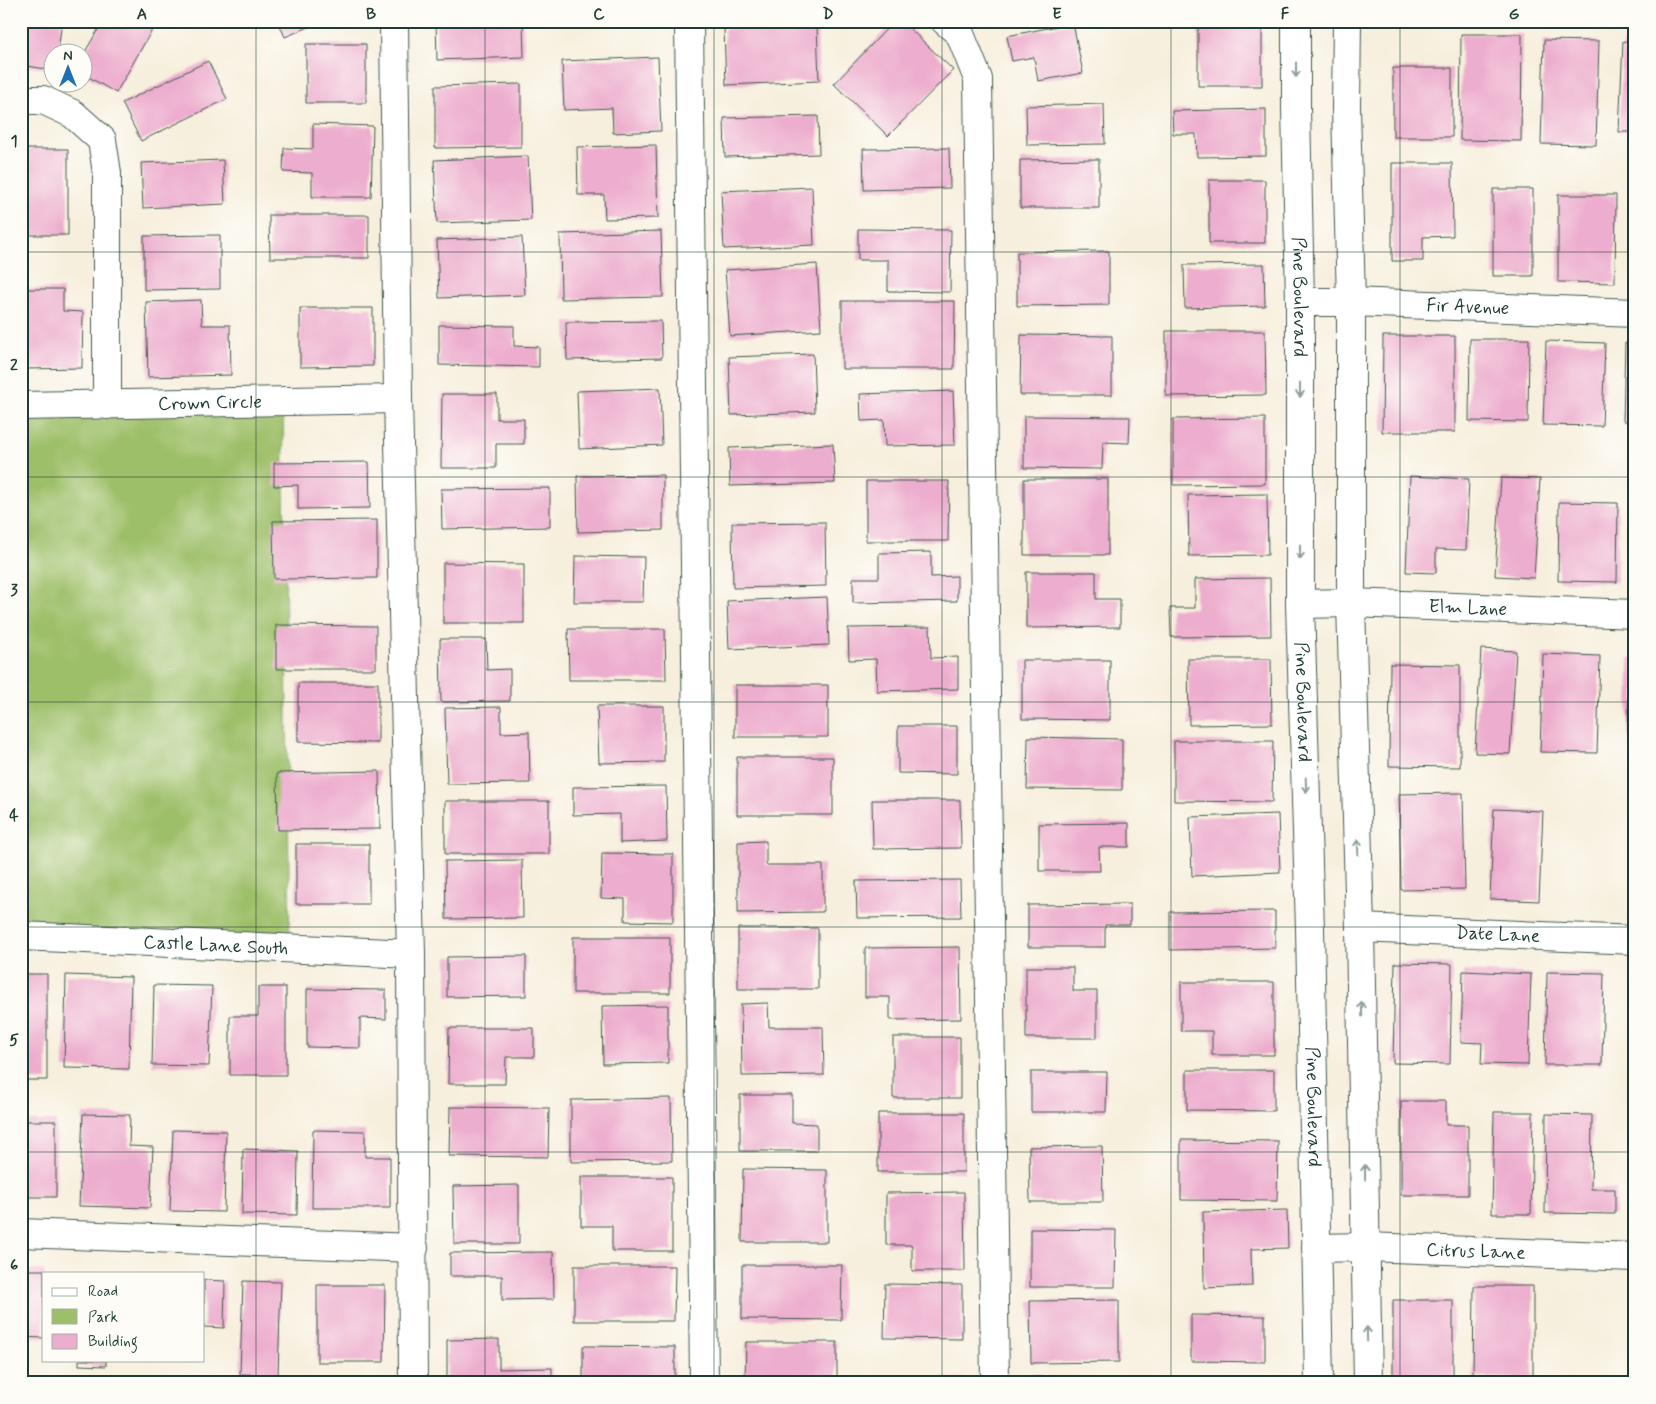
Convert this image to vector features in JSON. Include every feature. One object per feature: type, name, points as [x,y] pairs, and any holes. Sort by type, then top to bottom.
[{"type":"street","points":[[394,21],[398,399],[411,954],[414,1248],[413,1383]]},
{"type":"street","points":[[689,21],[704,1383]]},
{"type":"street","points":[[945,21],[960,34],[978,79],[994,1383]]},
{"type":"street","name":"Pine Boulevard","points":[[1296,21],[1300,302],[1300,604],[1310,939],[1318,1383]]},
{"type":"street","points":[[1347,21],[1346,117],[1350,302],[1350,603],[1360,928],[1368,1383]]},
{"type":"street","points":[[21,100],[43,100],[73,114],[102,140],[107,173],[107,405]]},
{"type":"street","name":"Fir Avenue","points":[[1300,302],[1350,302],[1635,313]]},
{"type":"street","name":"Crown Circle","points":[[21,406],[398,399]]},
{"type":"street","name":"Elm Lane","points":[[1300,604],[1350,603],[1635,614]]},
{"type":"street","name":"Date Lane","points":[[1360,928],[1635,940]]},
{"type":"street","name":"Castle Lane South","points":[[21,936],[411,954]]},
{"type":"street","points":[[21,1233],[414,1248]]},
{"type":"street","name":"Citrus Lane","points":[[1316,1248],[1366,1247],[1635,1258]]},
{"type":"green space","points":[[283,399],[290,952],[21,940],[21,406]]},
{"type":"building","points":[[24,21],[62,21],[59,42],[42,42],[42,68],[21,65],[21,42]]},
{"type":"building","points":[[103,21],[154,21],[156,23],[116,93],[92,79],[91,42]]},
{"type":"building","points":[[278,21],[323,21],[285,37]]},
{"type":"building","points":[[436,21],[523,21],[524,57],[437,60]]},
{"type":"building","points":[[894,21],[902,21],[953,70],[888,136],[834,84]]},
{"type":"building","points":[[1198,21],[1262,21],[1262,86],[1198,86]]},
{"type":"building","points":[[1073,23],[1083,73],[1038,81],[1034,57],[1012,61],[1007,36]]},
{"type":"building","points":[[817,25],[819,81],[726,85],[724,29]]},
{"type":"building","points":[[1461,34],[1522,34],[1521,141],[1460,140]]},
{"type":"building","points":[[1544,40],[1599,41],[1596,145],[1541,144]]},
{"type":"building","points":[[1623,41],[1635,42],[1635,132],[1619,132]]},
{"type":"building","points":[[306,44],[366,44],[366,103],[306,103]]},
{"type":"building","points":[[658,57],[661,131],[613,133],[612,108],[564,110],[562,61]]},
{"type":"building","points":[[208,61],[227,99],[141,141],[122,103]]},
{"type":"building","points":[[1393,68],[1452,68],[1452,137],[1393,137]]},
{"type":"building","points":[[521,84],[521,147],[435,148],[435,86]]},
{"type":"building","points":[[1104,104],[1105,144],[1027,145],[1026,106]]},
{"type":"building","points":[[1266,109],[1266,156],[1197,157],[1196,134],[1173,134],[1172,111]]},
{"type":"building","points":[[818,116],[819,154],[725,157],[724,118]]},
{"type":"building","points":[[313,124],[373,126],[371,197],[312,197],[312,173],[283,172],[284,148],[313,149]]},
{"type":"building","points":[[656,145],[658,218],[605,219],[604,195],[578,195],[577,147]]},
{"type":"building","points":[[949,148],[950,188],[864,190],[863,149]]},
{"type":"building","points":[[21,149],[68,149],[68,235],[21,235]]},
{"type":"building","points":[[528,156],[531,220],[437,223],[434,160]]},
{"type":"building","points":[[1099,159],[1099,208],[1020,208],[1020,160]]},
{"type":"building","points":[[223,160],[225,204],[143,208],[141,163]]},
{"type":"building","points":[[1392,163],[1452,163],[1453,236],[1423,237],[1423,261],[1392,261]]},
{"type":"building","points":[[1209,180],[1265,180],[1265,243],[1209,243]]},
{"type":"building","points":[[812,187],[814,245],[724,249],[721,191]]},
{"type":"building","points":[[1493,189],[1533,189],[1533,276],[1493,276]]},
{"type":"building","points":[[1558,195],[1616,195],[1615,283],[1558,282]]},
{"type":"building","points":[[269,215],[369,215],[369,258],[270,258]]},
{"type":"building","points":[[858,229],[951,230],[950,292],[888,291],[888,260],[858,260]]},
{"type":"building","points":[[661,231],[663,297],[561,299],[560,234]]},
{"type":"building","points":[[220,235],[220,289],[144,290],[144,236]]},
{"type":"building","points":[[522,237],[525,295],[439,298],[437,240]]},
{"type":"building","points":[[1109,251],[1109,305],[1017,306],[1017,252]]},
{"type":"building","points":[[817,264],[821,330],[730,336],[725,270]]},
{"type":"building","points":[[1264,264],[1265,306],[1185,308],[1184,265]]},
{"type":"building","points":[[25,289],[63,289],[63,311],[83,312],[82,368],[25,369]]},
{"type":"building","points":[[201,300],[202,325],[230,325],[231,375],[148,377],[146,302]]},
{"type":"building","points":[[842,301],[955,301],[954,369],[842,369]]},
{"type":"building","points":[[300,308],[373,308],[373,366],[300,367]]},
{"type":"building","points":[[661,321],[662,358],[567,360],[566,322]]},
{"type":"building","points":[[439,325],[514,326],[514,346],[539,347],[539,367],[439,365]]},
{"type":"building","points":[[1166,331],[1265,331],[1266,395],[1166,396]]},
{"type":"building","points":[[1021,335],[1112,336],[1112,395],[1020,395]]},
{"type":"building","points":[[1383,336],[1455,336],[1455,432],[1382,432]]},
{"type":"building","points":[[1470,339],[1529,339],[1528,422],[1469,421]]},
{"type":"building","points":[[1546,341],[1605,343],[1602,426],[1543,425]]},
{"type":"building","points":[[1625,343],[1635,343],[1635,422],[1623,421]]},
{"type":"building","points":[[813,354],[815,412],[731,415],[729,357]]},
{"type":"building","points":[[660,388],[662,445],[579,449],[577,391]]},
{"type":"building","points":[[953,391],[955,445],[885,446],[884,420],[861,421],[860,394]]},
{"type":"building","points":[[442,394],[497,394],[497,419],[524,419],[524,444],[496,444],[496,468],[441,468]]},
{"type":"building","points":[[1024,416],[1130,417],[1129,443],[1103,442],[1102,469],[1024,468]]},
{"type":"building","points":[[1265,418],[1265,484],[1173,485],[1173,419]]},
{"type":"building","points":[[833,444],[835,483],[730,486],[729,448]]},
{"type":"building","points":[[369,462],[370,508],[298,509],[298,485],[274,486],[274,463]]},
{"type":"building","points":[[663,475],[663,530],[578,532],[577,476]]},
{"type":"building","points":[[1410,476],[1469,479],[1466,550],[1436,549],[1436,573],[1406,572]]},
{"type":"building","points":[[1501,478],[1540,479],[1534,578],[1495,576]]},
{"type":"building","points":[[1024,479],[1108,479],[1108,555],[1024,555]]},
{"type":"building","points":[[866,481],[949,481],[948,541],[866,541]]},
{"type":"building","points":[[550,488],[550,527],[442,529],[441,489]]},
{"type":"building","points":[[1267,494],[1268,555],[1189,556],[1188,495]]},
{"type":"building","points":[[1559,502],[1618,503],[1617,582],[1558,581]]},
{"type":"building","points":[[377,520],[377,578],[274,579],[273,521]]},
{"type":"building","points":[[825,522],[826,586],[733,588],[732,523]]},
{"type":"building","points":[[931,552],[931,577],[957,576],[957,601],[853,603],[853,578],[879,578],[879,553]]},
{"type":"building","points":[[575,556],[644,557],[643,602],[574,602]]},
{"type":"building","points":[[443,563],[524,564],[524,623],[443,623]]},
{"type":"building","points":[[1026,572],[1096,572],[1096,599],[1120,599],[1120,627],[1026,628]]},
{"type":"building","points":[[1270,578],[1271,636],[1171,637],[1170,608],[1195,608],[1195,579]]},
{"type":"building","points":[[827,597],[829,645],[729,649],[727,601]]},
{"type":"building","points":[[276,625],[376,626],[376,669],[276,669]]},
{"type":"building","points":[[930,627],[931,658],[958,657],[958,689],[877,691],[876,659],[849,660],[848,628]]},
{"type":"building","points":[[568,629],[665,629],[666,680],[569,680]]},
{"type":"building","points":[[440,639],[486,639],[487,670],[510,669],[510,701],[441,702]]},
{"type":"building","points":[[1481,649],[1516,651],[1510,754],[1475,753]]},
{"type":"building","points":[[1543,654],[1600,656],[1597,753],[1540,752]]},
{"type":"building","points":[[1629,657],[1635,658],[1635,735],[1628,735]]},
{"type":"building","points":[[1188,659],[1271,659],[1272,724],[1189,725]]},
{"type":"building","points":[[1022,660],[1110,660],[1110,720],[1022,719]]},
{"type":"building","points":[[1390,664],[1460,665],[1460,767],[1389,766]]},
{"type":"building","points":[[298,683],[378,683],[378,743],[298,742]]},
{"type":"building","points":[[735,685],[828,685],[828,737],[735,737]]},
{"type":"building","points":[[597,706],[664,706],[664,762],[599,763]]},
{"type":"building","points":[[501,707],[501,733],[529,732],[530,783],[447,784],[445,708]]},
{"type":"building","points":[[898,726],[957,726],[957,774],[898,773]]},
{"type":"building","points":[[1028,737],[1122,739],[1122,790],[1027,789]]},
{"type":"building","points":[[1174,741],[1273,741],[1272,802],[1174,801]]},
{"type":"building","points":[[737,757],[833,757],[833,815],[737,815]]},
{"type":"building","points":[[379,771],[380,829],[278,830],[277,773]]},
{"type":"building","points":[[666,786],[667,841],[620,843],[620,814],[573,815],[573,787]]},
{"type":"building","points":[[1463,793],[1465,889],[1401,890],[1399,794]]},
{"type":"building","points":[[872,800],[960,800],[961,848],[873,849]]},
{"type":"building","points":[[445,801],[549,801],[549,854],[445,854]]},
{"type":"building","points":[[1494,809],[1543,811],[1539,901],[1490,899]]},
{"type":"building","points":[[1278,814],[1280,872],[1192,876],[1190,817]]},
{"type":"building","points":[[1129,823],[1129,847],[1099,847],[1100,871],[1039,871],[1039,824]]},
{"type":"building","points":[[766,841],[766,865],[823,865],[823,912],[738,913],[738,842]]},
{"type":"building","points":[[296,844],[369,844],[369,904],[296,904]]},
{"type":"building","points":[[602,853],[673,854],[673,922],[625,921],[625,899],[601,898]]},
{"type":"building","points":[[522,860],[523,918],[446,919],[445,861]]},
{"type":"building","points":[[960,880],[961,917],[857,918],[856,881]]},
{"type":"building","points":[[1130,904],[1130,925],[1105,925],[1105,947],[1028,947],[1028,905]]},
{"type":"building","points":[[1275,911],[1275,948],[1170,950],[1170,912]]},
{"type":"building","points":[[738,928],[818,928],[818,989],[738,989]]},
{"type":"building","points":[[573,937],[670,937],[670,993],[573,993]]},
{"type":"building","points":[[960,947],[961,1019],[890,1020],[890,997],[865,997],[865,948]]},
{"type":"building","points":[[526,956],[526,996],[447,997],[447,957]]},
{"type":"building","points":[[1395,963],[1452,964],[1450,1064],[1393,1063]]},
{"type":"building","points":[[1026,967],[1073,967],[1073,991],[1097,991],[1097,1038],[1026,1038]]},
{"type":"building","points":[[1463,971],[1531,974],[1528,1065],[1481,1064],[1482,1043],[1461,1042]]},
{"type":"building","points":[[1547,972],[1604,973],[1602,1065],[1545,1065]]},
{"type":"building","points":[[21,974],[47,974],[47,1080],[21,1080]]},
{"type":"building","points":[[66,975],[131,977],[129,1069],[64,1068]]},
{"type":"building","points":[[1181,982],[1274,982],[1274,1055],[1212,1055],[1212,1031],[1181,1031]]},
{"type":"building","points":[[154,985],[212,986],[209,1066],[152,1065]]},
{"type":"building","points":[[258,987],[286,987],[286,1075],[230,1075],[230,1016],[258,1016]]},
{"type":"building","points":[[307,989],[386,990],[386,1019],[360,1018],[360,1048],[307,1047]]},
{"type":"building","points":[[1633,1001],[1635,1001],[1635,1048],[1631,1048]]},
{"type":"building","points":[[768,1003],[769,1027],[823,1027],[824,1075],[742,1076],[741,1004]]},
{"type":"building","points":[[668,1005],[668,1063],[603,1064],[602,1006]]},
{"type":"building","points":[[449,1028],[534,1028],[534,1057],[506,1057],[505,1084],[448,1084]]},
{"type":"building","points":[[893,1037],[960,1037],[960,1098],[893,1098]]},
{"type":"building","points":[[1187,1070],[1274,1070],[1274,1111],[1187,1110]]},
{"type":"building","points":[[1031,1072],[1107,1072],[1106,1112],[1031,1112]]},
{"type":"building","points":[[740,1095],[792,1095],[792,1123],[817,1124],[817,1151],[740,1151]]},
{"type":"building","points":[[671,1098],[672,1161],[571,1162],[571,1100]]},
{"type":"building","points":[[1401,1101],[1446,1101],[1446,1125],[1468,1125],[1468,1195],[1401,1195]]},
{"type":"building","points":[[450,1107],[549,1108],[548,1157],[449,1156]]},
{"type":"building","points":[[1494,1112],[1533,1112],[1531,1214],[1492,1214]]},
{"type":"building","points":[[878,1113],[964,1113],[964,1172],[878,1172]]},
{"type":"building","points":[[83,1114],[130,1115],[129,1146],[153,1147],[150,1208],[79,1206]]},
{"type":"building","points":[[1546,1114],[1592,1115],[1591,1189],[1615,1189],[1615,1214],[1545,1213]]},
{"type":"building","points":[[21,1121],[56,1121],[56,1197],[21,1197]]},
{"type":"building","points":[[173,1130],[226,1131],[224,1212],[170,1211]]},
{"type":"building","points":[[313,1130],[365,1131],[365,1157],[390,1157],[390,1208],[312,1208]]},
{"type":"building","points":[[1181,1140],[1278,1141],[1277,1201],[1181,1200]]},
{"type":"building","points":[[1102,1146],[1103,1202],[1030,1202],[1029,1147]]},
{"type":"building","points":[[243,1149],[298,1151],[297,1215],[242,1214]]},
{"type":"building","points":[[743,1169],[827,1170],[827,1242],[742,1242]]},
{"type":"building","points":[[581,1177],[672,1177],[672,1251],[612,1251],[612,1226],[581,1226]]},
{"type":"building","points":[[519,1185],[519,1244],[454,1244],[453,1186]]},
{"type":"building","points":[[964,1192],[965,1271],[912,1271],[912,1245],[886,1245],[886,1193]]},
{"type":"building","points":[[1287,1210],[1288,1248],[1251,1249],[1252,1286],[1204,1288],[1203,1212]]},
{"type":"building","points":[[1030,1229],[1116,1230],[1115,1287],[1030,1287]]},
{"type":"building","points":[[553,1252],[554,1299],[502,1300],[502,1276],[450,1276],[450,1253]]},
{"type":"building","points":[[742,1265],[842,1265],[841,1320],[742,1319]]},
{"type":"building","points":[[574,1266],[675,1266],[674,1321],[574,1321]]},
{"type":"building","points":[[21,1270],[44,1270],[42,1272],[42,1338],[21,1337]]},
{"type":"building","points":[[205,1280],[225,1281],[224,1328],[205,1327]]},
{"type":"building","points":[[243,1281],[281,1282],[278,1375],[240,1374]]},
{"type":"building","points":[[885,1284],[962,1285],[962,1339],[884,1338]]},
{"type":"building","points":[[317,1285],[385,1285],[384,1362],[317,1362]]},
{"type":"building","points":[[1474,1286],[1533,1286],[1533,1378],[1473,1378]]},
{"type":"building","points":[[1119,1300],[1119,1362],[1031,1363],[1030,1301]]},
{"type":"building","points":[[1393,1300],[1453,1300],[1453,1382],[1393,1383]]},
{"type":"building","points":[[1191,1315],[1265,1316],[1265,1362],[1191,1361]]},
{"type":"building","points":[[499,1339],[499,1369],[552,1368],[552,1383],[447,1383],[447,1340]]},
{"type":"building","points":[[746,1342],[837,1342],[837,1383],[745,1383]]},
{"type":"building","points":[[583,1346],[675,1347],[675,1383],[583,1383]]},
{"type":"building","points":[[79,1362],[106,1362],[106,1366],[79,1365]]},
{"type":"building","points":[[1032,1377],[1083,1377],[1083,1383],[1033,1383]]},
{"type":"building","points":[[862,1378],[970,1378],[970,1383],[862,1383]]}]
